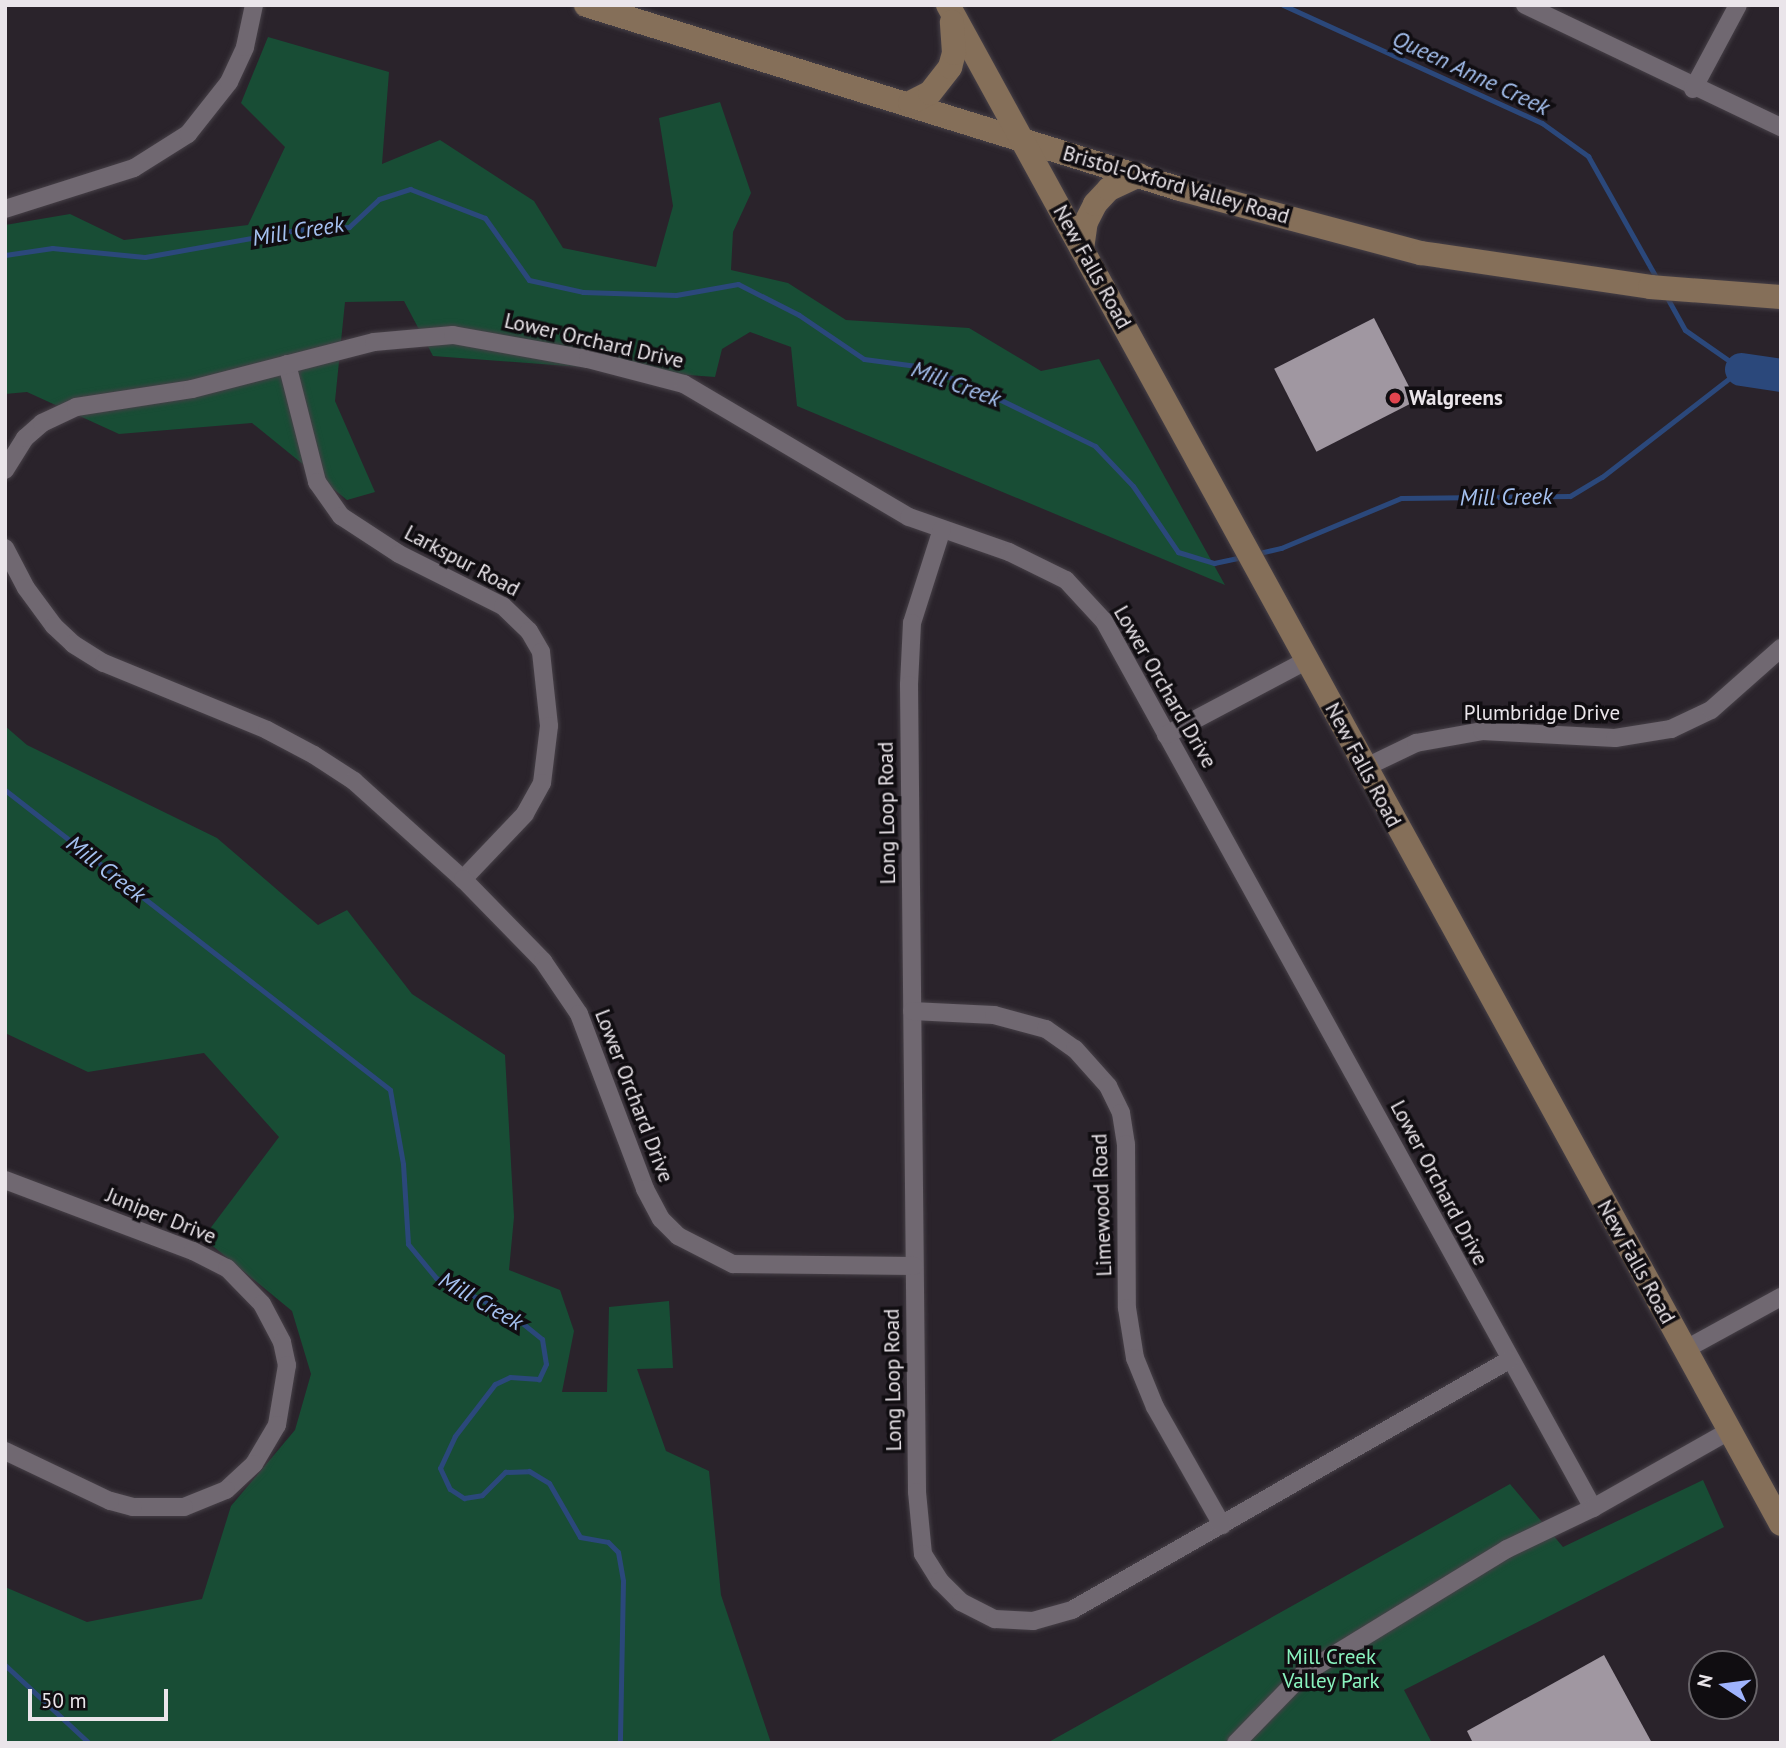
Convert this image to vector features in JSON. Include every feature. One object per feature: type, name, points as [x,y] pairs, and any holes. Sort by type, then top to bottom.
[{"type":"main road","name":"Bristol-Oxford Valley Road","points":[[586,5],[1139,175],[1421,253],[1603,281],[1781,297]]},
{"type":"main road","points":[[910,103],[930,93],[950,67],[954,53],[949,8]]},
{"type":"main road","name":"New Falls Road","points":[[949,8],[1023,138],[1364,768],[1781,1524]]},
{"type":"main road","points":[[1082,249],[1086,222],[1095,204],[1109,189],[1139,175]]},
{"type":"street","points":[[5,209],[134,168],[188,134],[229,82],[245,47],[254,5]]},
{"type":"street","points":[[1525,5],[1693,89],[1781,127]]},
{"type":"street","points":[[1693,89],[1738,5]]},
{"type":"street","name":"Lower Orchard Drive","points":[[5,470],[25,438],[42,423],[76,407],[192,389],[374,342],[453,335],[649,373],[715,400],[880,501],[942,529],[1031,562],[1080,592],[1104,621],[1508,1360],[1592,1508]]},
{"type":"street","name":"Larkspur Road","points":[[287,364],[317,482],[341,516],[399,554],[503,606],[529,631],[541,652],[549,726],[542,782],[525,814],[463,879]]},
{"type":"street","name":"Long Loop Road","points":[[942,529],[912,623],[914,1266],[919,1536],[925,1560],[961,1602],[1012,1622],[1057,1616],[1222,1525],[1508,1360]]},
{"type":"street","name":"Lower Orchard Drive","points":[[5,548],[26,588],[54,626],[73,644],[104,663],[267,730],[314,755],[354,781],[463,879],[543,961],[573,1003],[648,1196],[678,1236],[718,1260],[745,1265],[914,1266]]},
{"type":"street","name":"Plumbridge Drive","points":[[1364,768],[1416,743],[1482,732],[1615,738],[1671,729],[1711,710],[1781,648]]},
{"type":"street","points":[[1166,735],[1306,661]]},
{"type":"street","name":"Limewood Road","points":[[912,1011],[994,1015],[1046,1029],[1076,1049],[1108,1086],[1121,1113],[1126,1144],[1127,1308],[1135,1358],[1155,1407],[1222,1525]]},
{"type":"street","name":"Juniper Drive","points":[[5,1181],[193,1251],[227,1268],[262,1304],[276,1327],[287,1365],[277,1425],[254,1464],[226,1490],[184,1507],[133,1507],[110,1501],[5,1451]]},
{"type":"street","points":[[1684,1350],[1781,1297]]},
{"type":"street","points":[[1237,1743],[1303,1674],[1507,1549],[1592,1508],[1729,1431]]},
{"type":"green space","points":[[268,37],[389,72],[382,164],[440,140],[534,201],[563,248],[656,267],[673,206],[659,118],[720,102],[751,193],[733,232],[731,270],[788,283],[846,320],[969,328],[1041,371],[1099,359],[1225,585],[797,406],[791,347],[750,332],[722,349],[715,377],[433,356],[404,301],[345,302],[335,401],[375,492],[347,500],[252,423],[119,434],[27,392],[5,394],[5,225],[70,214],[124,240],[248,225],[285,147],[241,103]]},
{"type":"green space","points":[[5,726],[27,745],[217,838],[318,925],[347,910],[412,994],[505,1055],[514,1217],[509,1270],[560,1290],[574,1331],[562,1392],[607,1392],[609,1307],[669,1301],[673,1368],[637,1369],[666,1451],[709,1471],[721,1595],[771,1743],[5,1743],[5,1587],[87,1622],[202,1599],[231,1506],[295,1430],[311,1374],[292,1311],[203,1238],[279,1137],[204,1053],[88,1072],[5,1033]]},
{"type":"green space","name":"Mill Creek Valley Park","points":[[1703,1480],[1724,1527],[1404,1690],[1432,1743],[1047,1743],[1510,1484],[1563,1547]]},
{"type":"building","points":[[1374,318],[1416,401],[1316,452],[1274,369]]},
{"type":"building","points":[[1604,1655],[1652,1743],[1473,1743],[1467,1731]]},
{"type":"waterway","name":"Queen Anne Creek","points":[[1283,5],[1542,123],[1588,156],[1657,279]]},
{"type":"waterway","name":"Mill Creek","points":[[5,255],[52,248],[145,257],[297,230],[349,227],[379,199],[410,189],[485,218],[529,280],[583,292],[676,295],[738,284],[799,315],[864,359],[917,366],[966,383],[1095,446],[1133,486],[1178,552],[1214,563],[1242,557]]},
{"type":"waterway","name":"Mill Creek","points":[[1255,554],[1281,548],[1401,498],[1570,496],[1602,477],[1741,369],[1685,330],[1667,297]]},
{"type":"waterway","name":"Mill Creek","points":[[1741,369],[1781,375]]},
{"type":"waterway","name":"Mill Creek","points":[[5,790],[390,1090],[403,1164],[408,1244],[436,1278],[511,1314],[542,1339],[546,1364],[539,1379],[510,1377],[495,1384],[455,1436],[440,1468],[450,1489],[464,1498],[482,1495],[505,1472],[529,1471],[549,1483],[580,1537],[608,1542],[618,1552],[623,1581],[620,1743]]},
{"type":"waterway","name":"Mill Creek","points":[[5,1665],[89,1743]]},
{"type":"place","name":"Walgreens","points":[[1395,398]]}]
